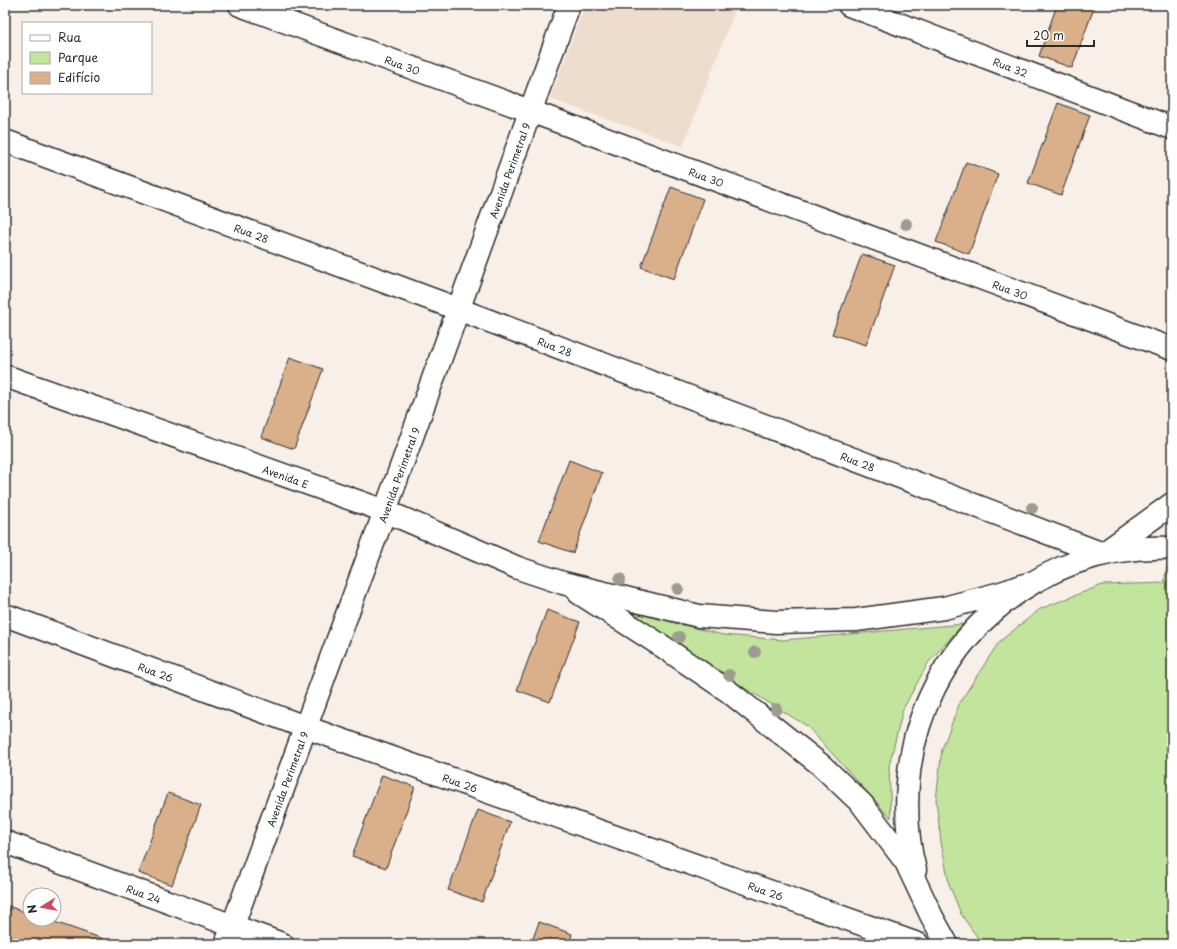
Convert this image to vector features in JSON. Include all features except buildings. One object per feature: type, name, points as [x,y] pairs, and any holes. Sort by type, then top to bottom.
[{"type":"street","name":"Rua 30","points":[[240,5],[1172,349]]},
{"type":"street","name":"Avenida Perimetral 9","points":[[230,935],[568,5]]},
{"type":"street","name":"Rua 32","points":[[849,5],[1172,128]]},
{"type":"street","name":"Rua 28","points":[[5,141],[458,309],[1103,554]]},
{"type":"street","name":"Avenida E","points":[[5,376],[385,511],[518,568],[563,583]]},
{"type":"street","points":[[1103,554],[1172,504]]},
{"type":"street","points":[[923,896],[910,853],[906,808],[909,763],[920,719],[938,678],[964,642],[994,609],[1031,583],[1078,561],[1103,554],[1151,547],[1172,548]]},
{"type":"street","points":[[563,583],[699,616],[776,622],[856,620],[944,608],[1001,593],[1031,583]]},
{"type":"street","points":[[563,583],[662,646],[728,691],[821,765],[866,810],[906,862],[932,917],[947,944]]},
{"type":"street","name":"Rua 26","points":[[5,615],[306,727],[918,944]]},
{"type":"street","name":"Rua 24","points":[[5,842],[230,935],[282,944]]},
{"type":"shaded area","points":[[585,5],[737,5],[683,146],[550,99]]},
{"type":"green space","points":[[1172,537],[1172,944],[982,944],[961,914],[949,884],[941,842],[936,800],[942,749],[960,702],[999,642],[1040,609],[1102,585],[1164,583]]},
{"type":"green space","points":[[632,612],[723,635],[784,640],[963,624],[928,663],[903,709],[889,766],[891,818],[807,726],[707,665]]}]
